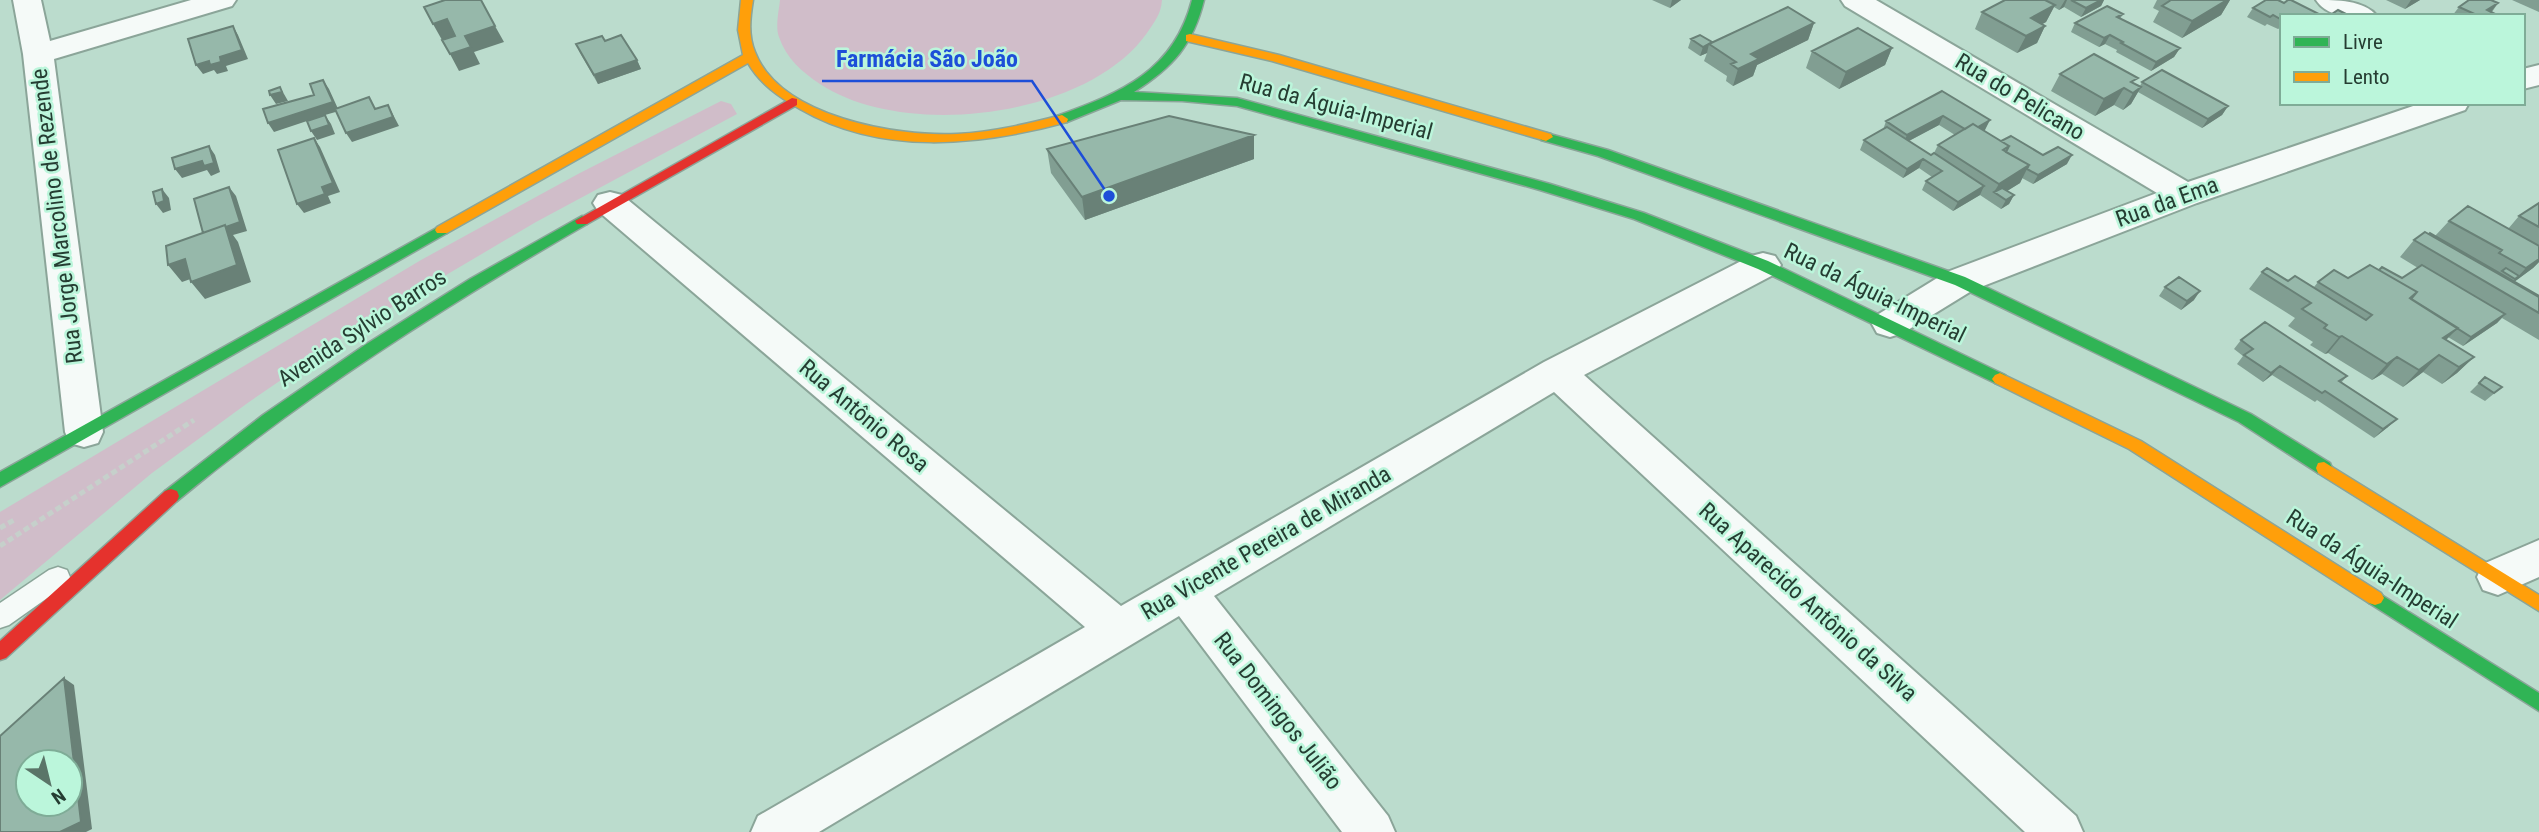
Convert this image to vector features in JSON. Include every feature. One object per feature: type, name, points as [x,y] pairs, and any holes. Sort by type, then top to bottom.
[{"type":"street","name":"Rua Jorge Marcolino de Rezende","points":[[27,0],[38,54],[84,432]]},
{"type":"street","points":[[38,54],[222,0]]},
{"type":"street","points":[[747,0],[741,29],[749,57],[758,71],[792,102],[845,125],[912,137],[985,136],[1057,122],[1122,96],[1167,62],[1189,37],[1197,13],[1198,0]]},
{"type":"street","name":"Rua do Pelicano","points":[[1856,0],[2185,195]]},
{"type":"street","points":[[2330,0],[2359,14]]},
{"type":"street","name":"Rua da Águia-Imperial","points":[[1189,37],[1275,58],[1603,153],[1960,281],[2245,418],[2539,604]]},
{"type":"street","name":"Avenida Sylvio Barros","points":[[0,480],[749,57]]},
{"type":"street","name":"Rua da Águia-Imperial","points":[[1122,96],[1182,97],[1237,102],[1559,191],[1639,216],[1763,265],[1890,324],[2135,445],[2539,704]]},
{"type":"street","name":"Avenida Sylvio Barros","points":[[0,652],[149,514],[211,463],[338,368],[447,299],[610,203],[792,102]]},
{"type":"street","name":"Rua da Ema","points":[[1890,324],[1960,281],[2185,195],[2448,105]]},
{"type":"street","name":"Rua Antônio Rosa","points":[[610,203],[1119,630]]},
{"type":"street","name":"Rua Vicente Pereira de Miranda","points":[[775,832],[1557,372],[1763,265]]},
{"type":"street","name":"Rua Aparecido Antônio da Silva","points":[[1557,372],[2059,832]]},
{"type":"street","points":[[2498,577],[2539,557]]},
{"type":"street","name":"Rua Domingos Julião","points":[[1185,591],[1371,832]]},
{"type":"lane","points":[[0,617],[149,514]]},
{"type":"shaded area","points":[[780,0],[1162,0],[1159,13],[1147,33],[1119,62],[1082,85],[1039,101],[992,111],[945,115],[898,112],[856,101],[820,84],[795,64],[782,45],[777,28]]},
{"type":"shaded area","points":[[721,101],[731,104],[737,114],[536,222],[363,324],[249,402],[152,473],[0,600],[0,512],[421,260],[578,174]]},
{"type":"building","points":[[445,0],[481,0],[495,26],[465,36],[471,47],[450,54],[442,40],[455,36],[447,19],[433,24],[424,7]]},
{"type":"building","points":[[2005,0],[2045,0],[2055,5],[2031,18],[2045,26],[2026,36],[1982,12]]},
{"type":"building","points":[[2071,0],[2101,0],[2086,8]]},
{"type":"building","points":[[2171,0],[2227,0],[2192,21],[2162,6]]},
{"type":"building","points":[[2266,0],[2284,3],[2291,0],[2317,13],[2280,14],[2280,19],[2253,8]]},
{"type":"building","points":[[2469,0],[2491,0],[2498,3],[2487,10],[2495,14],[2475,14],[2459,7]]},
{"type":"building","points":[[2107,6],[2123,14],[2117,17],[2180,48],[2156,62],[2110,35],[2104,38],[2075,23]]},
{"type":"building","points":[[1788,7],[1814,23],[1751,54],[1759,59],[1738,69],[1731,64],[1736,62],[1709,44]]},
{"type":"building","points":[[233,26],[242,50],[220,57],[221,62],[210,65],[209,61],[196,65],[188,39]]},
{"type":"building","points":[[1858,28],[1892,48],[1846,72],[1812,51]]},
{"type":"building","points":[[621,35],[637,60],[594,75],[576,44],[602,36],[605,41]]},
{"type":"building","points":[[1700,35],[1712,42],[1703,47],[1691,39]]},
{"type":"building","points":[[2094,54],[2138,78],[2131,82],[2141,87],[2133,93],[2124,88],[2104,99],[2060,74]]},
{"type":"building","points":[[2162,70],[2228,106],[2208,119],[2142,82]]},
{"type":"building","points":[[323,80],[333,102],[268,123],[263,109],[314,95],[310,84]]},
{"type":"building","points":[[280,87],[282,92],[270,95],[269,91]]},
{"type":"building","points":[[1942,91],[1990,120],[1978,127],[1973,124],[1965,129],[1943,116],[1907,135],[1886,121]]},
{"type":"building","points":[[369,97],[375,109],[388,105],[393,117],[346,133],[335,109]]},
{"type":"building","points":[[325,115],[329,125],[311,131],[307,121]]},
{"type":"building","points":[[1169,116],[1254,135],[1082,197],[1047,149]]},
{"type":"building","points":[[1973,124],[2009,146],[2003,150],[2029,165],[1999,184],[1938,145]]},
{"type":"building","points":[[1887,127],[1931,155],[1934,153],[1984,186],[1958,202],[1926,181],[1942,171],[1923,159],[1907,169],[1864,140]]},
{"type":"building","points":[[2011,136],[2043,155],[2058,147],[2072,155],[2038,175],[2027,169],[2029,165],[2006,152],[2009,146],[2001,141]]},
{"type":"building","points":[[314,138],[333,183],[322,187],[325,194],[297,204],[278,150]]},
{"type":"building","points":[[209,146],[214,163],[204,166],[202,161],[175,169],[172,158]]},
{"type":"building","points":[[229,187],[240,222],[203,233],[194,199]]},
{"type":"building","points":[[2002,188],[2014,195],[2006,200],[1994,192]]},
{"type":"building","points":[[162,189],[164,201],[156,204],[153,192]]},
{"type":"building","points":[[2539,203],[2539,227],[2519,216]]},
{"type":"building","points":[[2468,206],[2539,246],[2539,259],[2526,268],[2499,253],[2502,250],[2449,221]]},
{"type":"building","points":[[225,225],[237,265],[191,282],[185,259],[168,265],[166,246]]},
{"type":"building","points":[[2425,232],[2539,297],[2539,313],[2414,240]]},
{"type":"building","points":[[2429,234],[2539,296],[2539,297]]},
{"type":"building","points":[[2370,265],[2417,292],[2410,298],[2458,328],[2443,338],[2474,357],[2459,367],[2439,355],[2419,370],[2397,357],[2387,364],[2324,328],[2327,325],[2302,309],[2311,303],[2262,272],[2267,268],[2288,281],[2295,276],[2366,320],[2372,315],[2318,282],[2334,270],[2348,278]]},
{"type":"building","points":[[2422,265],[2505,314],[2471,337],[2411,299],[2417,292],[2379,270],[2382,267],[2402,278]]},
{"type":"building","points":[[2506,268],[2519,276],[2515,279],[2502,271]]},
{"type":"building","points":[[2179,277],[2200,291],[2187,301],[2165,287]]},
{"type":"building","points":[[2265,322],[2347,376],[2339,381],[2397,419],[2383,429],[2325,391],[2322,393],[2280,366],[2271,373],[2244,355],[2253,349],[2241,340]]},
{"type":"building","points":[[2485,377],[2502,387],[2494,393],[2479,383]]},
{"type":"building","points":[[64,678],[72,748],[14,748],[14,818],[81,818],[81,822],[60,832],[0,832],[0,736]]},
{"type":"traffic: fast","points":[[1062,119],[1106,102],[1148,78],[1181,44],[1192,24],[1198,0]]},
{"type":"traffic: fast","points":[[1122,96],[1182,97],[1237,102],[1545,187],[1639,216],[1763,265],[2000,379]]},
{"type":"traffic: fast","points":[[1546,137],[1603,153],[1960,281],[2245,418],[2324,468]]},
{"type":"traffic: fast","points":[[171,496],[319,383],[422,315],[582,221]]},
{"type":"traffic: fast","points":[[0,480],[442,230]]},
{"type":"traffic: fast","points":[[2375,598],[2539,703]]},
{"type":"traffic: slow","points":[[747,0],[744,30],[749,55],[755,66],[787,96],[817,113],[850,126],[885,134],[957,138],[993,135],[1062,119]]},
{"type":"traffic: slow","points":[[1190,38],[1275,58],[1546,137]]},
{"type":"traffic: slow","points":[[442,230],[749,57]]},
{"type":"traffic: slow","points":[[2000,379],[2135,445],[2375,598]]},
{"type":"traffic: slow","points":[[2324,468],[2539,604]]},
{"type":"traffic: jam","points":[[582,221],[792,102]]},
{"type":"traffic: jam","points":[[0,652],[171,496]]},
{"type":"place","name":"Farmácia São João","points":[[1109,196]]}]
